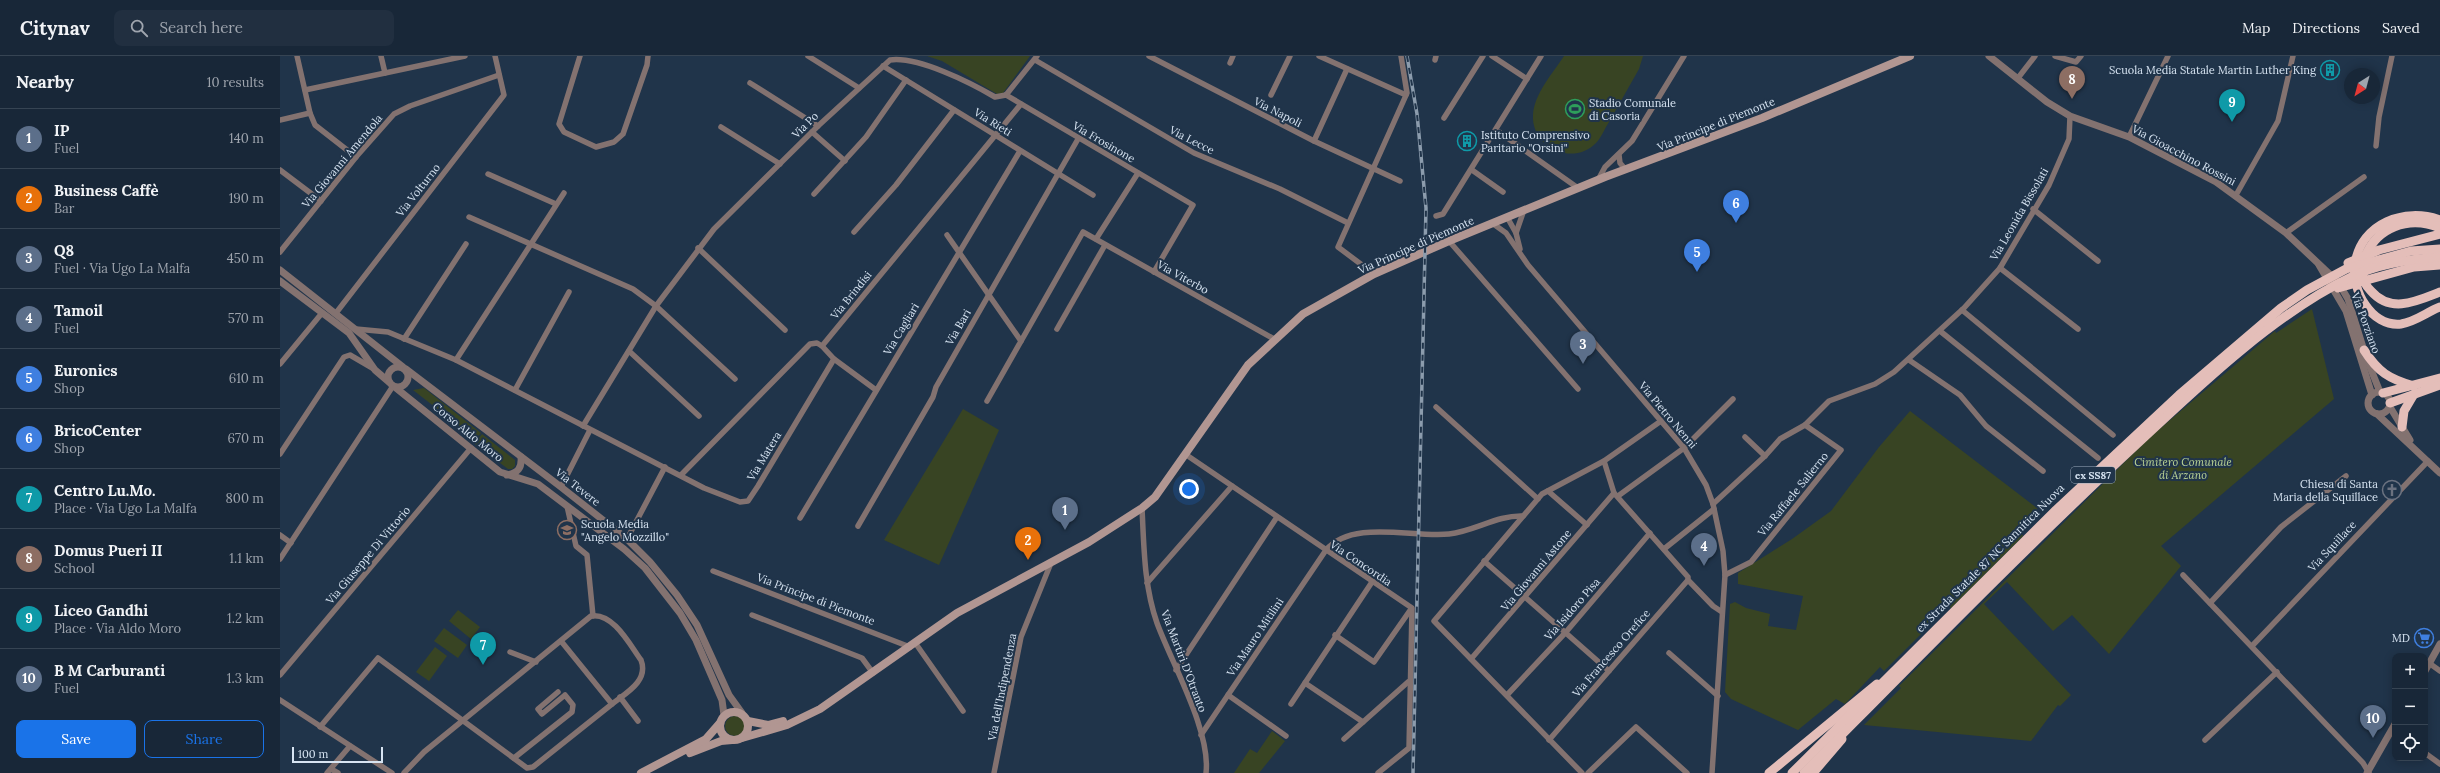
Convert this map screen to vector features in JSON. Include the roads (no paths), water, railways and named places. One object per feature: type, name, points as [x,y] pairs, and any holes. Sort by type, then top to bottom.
[{"type":"highway","points":[[2440,220],[2421,215],[2405,215],[2390,219],[2380,225],[2363,242],[2355,264],[2355,279],[2366,307],[2376,317],[2385,322],[2400,324],[2415,320],[2440,307]]},
{"type":"highway","points":[[2440,228],[2414,222],[2385,230],[2375,240],[2365,260],[2363,278],[2374,296],[2391,304],[2402,304],[2440,292]]},
{"type":"highway","points":[[2307,290],[2331,272],[2360,257],[2440,234]]},
{"type":"highway","name":"ex Strada Statale 87 NC Sannitica Nuova","points":[[1792,773],[2056,510],[2178,395],[2282,308],[2307,290],[2346,269],[2411,251],[2440,249]]},
{"type":"highway","name":"ex Strada Statale 87 NC Sannitica Nuova","points":[[1804,773],[2083,494],[2184,400],[2286,314],[2325,291],[2368,270],[2414,259],[2440,257]]},
{"type":"highway","points":[[2325,291],[2414,267],[2440,265]]},
{"type":"highway","points":[[2364,350],[2379,371],[2414,390]]},
{"type":"highway","points":[[2390,405],[2414,390],[2440,378]]},
{"type":"highway","points":[[2382,393],[2414,390],[2440,385]]},
{"type":"highway","points":[[2402,427],[2404,411],[2414,390]]},
{"type":"highway","points":[[1769,773],[1888,676]]},
{"type":"highway","points":[[1813,773],[1829,756],[1853,723]]},
{"type":"main road","name":"Via Principe di Piemonte","points":[[742,738],[787,725],[833,701],[957,613],[1089,542],[1142,508],[1155,497],[1248,365],[1274,339],[1303,314],[1374,274],[1449,241],[1598,180],[1762,118],[1910,56]]},
{"type":"main road","points":[[641,773],[706,739],[720,724],[724,715],[732,711],[742,713],[748,721],[748,730],[742,738],[721,741],[698,750],[675,756]]},
{"type":"main road","points":[[748,721],[768,725],[799,715],[806,715]]},
{"type":"main road","points":[[720,724],[722,732],[733,740]]},
{"type":"street","points":[[297,56],[310,113],[315,125],[356,157]]},
{"type":"street","points":[[381,56],[385,73]]},
{"type":"street","points":[[305,90],[465,56]]},
{"type":"street","points":[[495,56],[499,75]]},
{"type":"street","points":[[580,56],[559,124],[564,132],[596,147],[614,142],[622,134],[647,65],[648,56]]},
{"type":"street","points":[[808,56],[858,88]]},
{"type":"street","name":"Via Napoli","points":[[1149,56],[1314,141],[1400,182]]},
{"type":"street","points":[[1230,63],[1233,56]]},
{"type":"street","points":[[1271,95],[1290,56]]},
{"type":"street","points":[[1319,56],[1347,70],[1406,95]]},
{"type":"street","points":[[1374,274],[1338,247],[1372,168],[1406,95],[1401,56]]},
{"type":"street","points":[[1444,118],[1483,56]]},
{"type":"street","points":[[1492,56],[1527,79]]},
{"type":"street","points":[[1436,216],[1443,214],[1472,170],[1541,56]]},
{"type":"street","points":[[1598,180],[1605,167],[1632,141],[1684,56]]},
{"type":"street","name":"Via Gioacchino Rossini","points":[[1989,56],[2047,102],[2070,116],[2129,137],[2216,182],[2236,195],[2286,233],[2319,265]]},
{"type":"street","points":[[2018,78],[2035,56]]},
{"type":"street","points":[[2055,56],[2071,62],[2076,62],[2081,56]]},
{"type":"street","points":[[2236,195],[2278,121],[2292,56]]},
{"type":"street","points":[[2376,146],[2379,117],[2392,56]]},
{"type":"street","name":"Via Po","points":[[583,426],[656,306],[698,248],[714,229],[818,126],[883,66],[895,57],[929,61],[940,65],[995,97],[1006,95]]},
{"type":"street","points":[[2129,137],[2166,57]]},
{"type":"street","points":[[1006,95],[1036,58]]},
{"type":"street","name":"Via Lecce","points":[[1036,58],[1194,153],[1280,190],[1348,224]]},
{"type":"street","name":"Via Rieti","points":[[883,66],[1093,195]]},
{"type":"street","points":[[1314,141],[1347,70]]},
{"type":"street","name":"Via Giovanni Amendola","points":[[280,252],[356,157],[394,114],[410,106],[499,75]]},
{"type":"street","name":"Via Volturno","points":[[336,313],[504,95],[499,75]]},
{"type":"street","points":[[814,194],[866,137],[906,80]]},
{"type":"street","points":[[750,83],[818,126]]},
{"type":"street","name":"Via Frosinone","points":[[1006,95],[1078,139],[1193,205],[1154,272]]},
{"type":"street","name":"Via Brindisi","points":[[822,346],[1021,104]]},
{"type":"street","points":[[854,232],[896,185],[954,110]]},
{"type":"street","points":[[280,120],[310,113]]},
{"type":"street","name":"Via Leonida Bissolati","points":[[1664,549],[1714,507],[1780,439],[1805,424],[1830,401],[1875,384],[1909,360],[1962,310],[2000,268],[2033,209],[2049,185],[2069,139],[2070,116]]},
{"type":"street","points":[[721,126],[780,164]]},
{"type":"street","points":[[1496,130],[1578,188]]},
{"type":"street","points":[[812,132],[844,161]]},
{"type":"street","name":"Via Bari","points":[[858,526],[933,397],[936,387],[988,294],[1078,139]]},
{"type":"street","name":"Via Cagliari","points":[[800,518],[1020,151]]},
{"type":"street","points":[[1619,155],[1620,163],[1626,170]]},
{"type":"street","points":[[280,170],[321,201]]},
{"type":"street","points":[[1472,170],[1503,192]]},
{"type":"street","points":[[1096,239],[1138,173]]},
{"type":"street","points":[[488,174],[556,204]]},
{"type":"street","points":[[2286,233],[2364,177]]},
{"type":"street","points":[[456,360],[529,244],[564,193]]},
{"type":"street","points":[[2033,209],[2098,261]]},
{"type":"street","points":[[1516,233],[1524,210]]},
{"type":"street","points":[[469,217],[632,289],[656,306],[735,379]]},
{"type":"street","points":[[1507,217],[1516,233],[1520,252]]},
{"type":"street","name":"Via Pietro Nenni","points":[[1492,223],[1506,233],[1528,264],[1594,344],[1684,448],[1706,485],[1714,507],[1723,551],[1725,575],[1712,773]]},
{"type":"street","name":"Via Viterbo","points":[[1021,341],[1083,232],[1274,339]]},
{"type":"street","points":[[947,234],[1021,341],[987,401]]},
{"type":"street","points":[[1449,241],[1578,389]]},
{"type":"street","points":[[404,339],[466,244]]},
{"type":"street","points":[[1057,329],[1105,245]]},
{"type":"street","points":[[698,248],[785,330]]},
{"type":"street","name":"Via Porziano","points":[[2319,265],[2338,282],[2348,299],[2364,350],[2382,393],[2413,446]]},
{"type":"street","name":"Via Porziano","points":[[2319,265],[2346,311],[2372,395],[2369,399],[2369,408],[2413,446],[2440,473]]},
{"type":"street","points":[[2000,268],[2078,329]]},
{"type":"street","points":[[280,270],[356,329],[388,332],[456,360],[590,430],[681,475],[810,344],[817,343],[822,346],[834,359],[876,390]]},
{"type":"street","name":"Corso Aldo Moro","points":[[280,281],[349,333],[375,370],[471,448],[507,475],[538,484],[624,549],[662,588],[680,613],[696,640],[722,700],[724,715]]},
{"type":"street","points":[[514,390],[569,292]]},
{"type":"street","points":[[1962,310],[2113,435]]},
{"type":"street","points":[[280,364],[322,313]]},
{"type":"street","name":"Via Tevere","points":[[356,329],[404,368],[627,539],[650,562],[686,609],[704,639],[729,695],[742,713]]},
{"type":"street","points":[[1940,331],[2098,458]]},
{"type":"street","points":[[629,351],[699,416]]},
{"type":"street","points":[[280,454],[344,357],[350,355],[375,370]]},
{"type":"street","name":"Via Matera","points":[[681,475],[704,488],[740,502],[748,501],[834,359]]},
{"type":"street","points":[[1909,360],[1960,396],[1986,426],[2043,471]]},
{"type":"street","points":[[404,368],[408,380],[404,385],[393,385],[388,373],[390,370],[404,368]]},
{"type":"street","points":[[280,559],[393,385]]},
{"type":"street","points":[[2372,395],[2382,393]]},
{"type":"street","name":"Via Giovanni Astone","points":[[1471,659],[1526,598],[1587,525],[1616,494],[1684,448],[1733,399]]},
{"type":"street","points":[[2377,414],[2384,413],[2390,405]]},
{"type":"street","points":[[1436,407],[1538,499]]},
{"type":"street","points":[[1582,773],[1434,621],[1538,499],[1548,491],[1604,461],[1661,421]]},
{"type":"street","name":"Via Raffaele Salierno","points":[[1725,575],[1751,562],[1841,450],[1805,424]]},
{"type":"street","points":[[561,487],[590,430]]},
{"type":"street","points":[[1745,437],[1765,456]]},
{"type":"street","name":"Via Giuseppe Di Vittorio","points":[[280,675],[471,448]]},
{"type":"street","name":"Via Concordia","points":[[1185,454],[1412,608]]},
{"type":"street","points":[[507,475],[514,474],[519,469],[521,457]]},
{"type":"street","points":[[1604,461],[1616,494],[1664,549],[1688,580],[1713,606],[1722,612]]},
{"type":"street","name":"Via Squillace","points":[[2252,646],[2428,461]]},
{"type":"street","points":[[627,539],[665,467]]},
{"type":"street","points":[[2210,603],[2281,527],[2346,476]]},
{"type":"street","points":[[1147,582],[1232,486]]},
{"type":"street","points":[[1548,491],[1587,525]]},
{"type":"street","points":[[567,506],[576,546],[587,555],[593,616]]},
{"type":"street","name":"Via Martiri D'Otranto","points":[[1142,508],[1147,582],[1157,622],[1201,735],[1206,773]]},
{"type":"street","name":"Via Mauro Mitilini","points":[[1201,735],[1326,550],[1343,536],[1356,533],[1449,534],[1472,529],[1503,516],[1523,516]]},
{"type":"street","points":[[1176,670],[1277,517]]},
{"type":"street","name":"Via Isidoro Pisa","points":[[1507,696],[1566,632],[1650,533]]},
{"type":"street","points":[[280,535],[291,543]]},
{"type":"street","points":[[1484,561],[1609,671]]},
{"type":"street","name":"Via dell'Indipendenza","points":[[994,773],[1021,637],[1051,563]]},
{"type":"street","name":"Via Principe di Piemonte","points":[[712,571],[913,645]]},
{"type":"street","points":[[2183,575],[2277,672],[2368,772],[2392,731]]},
{"type":"street","name":"Via Francesco Orefice","points":[[1549,740],[1688,580]]},
{"type":"street","points":[[1291,704],[1335,635],[1372,582]]},
{"type":"street","points":[[1335,635],[1374,662],[1412,608]]},
{"type":"street","points":[[1378,773],[1409,748],[1408,682],[1412,608]]},
{"type":"street","points":[[752,615],[862,658],[874,673]]},
{"type":"street","points":[[320,727],[378,658],[462,722],[527,768],[533,767],[639,682],[644,666],[641,660],[608,619],[602,616],[593,616],[561,641],[462,722],[424,752],[404,773]]},
{"type":"street","points":[[561,641],[612,704]]},
{"type":"street","points":[[2440,644],[2429,663],[2440,671]]},
{"type":"street","points":[[913,645],[963,711]]},
{"type":"street","points":[[510,652],[536,662]]},
{"type":"street","points":[[1669,653],[1718,696]]},
{"type":"street","points":[[2205,740],[2277,672]]},
{"type":"street","points":[[1305,682],[1362,722]]},
{"type":"street","points":[[1344,739],[1408,682]]},
{"type":"street","points":[[514,758],[572,712],[573,705],[564,695],[542,714],[538,709],[558,692]]},
{"type":"street","points":[[1228,695],[1286,736]]},
{"type":"street","points":[[620,697],[638,721]]},
{"type":"street","points":[[280,700],[392,773]]},
{"type":"street","points":[[1588,773],[1636,727],[1687,773]]},
{"type":"street","points":[[338,773],[329,771],[350,746]]},
{"type":"street","points":[[2428,755],[2440,764]]},
{"type":"railway","points":[[1407,56],[1417,114],[1426,208],[1413,773]]},
{"type":"place","name":"Scuola Media Statale Martin Luther King","points":[[2330,70]]},
{"type":"place","name":"Domus Pueri II","points":[[2072,99]]},
{"type":"place","name":"Stadio Comunale di Casoria","points":[[1575,109]]},
{"type":"place","name":"Liceo Gandhi","points":[[2232,122]]},
{"type":"place","name":"Istituto Comprensivo Paritario \"Orsini\"","points":[[1467,141]]},
{"type":"place","name":"BricoCenter","points":[[1736,223]]},
{"type":"place","name":"Euronics","points":[[1697,272]]},
{"type":"place","name":"Q8","points":[[1583,364]]},
{"type":"place","name":"Chiesa di Santa Maria della Squillace","points":[[2392,490]]},
{"type":"place","name":"Scuola Media \"Angelo Mozzillo\"","points":[[567,530]]},
{"type":"place","name":"IP","points":[[1065,530]]},
{"type":"place","name":"Business Caffè","points":[[1028,560]]},
{"type":"place","name":"Tamoil","points":[[1704,566]]},
{"type":"place","name":"MD","points":[[2424,638]]},
{"type":"place","name":"Centro Lu.Mo.","points":[[483,665]]},
{"type":"place","name":"B M Carburanti","points":[[2373,738]]},
{"type":"park label","name":"Cimitero Comunale di Arzano","points":[[2183,468]]}]
